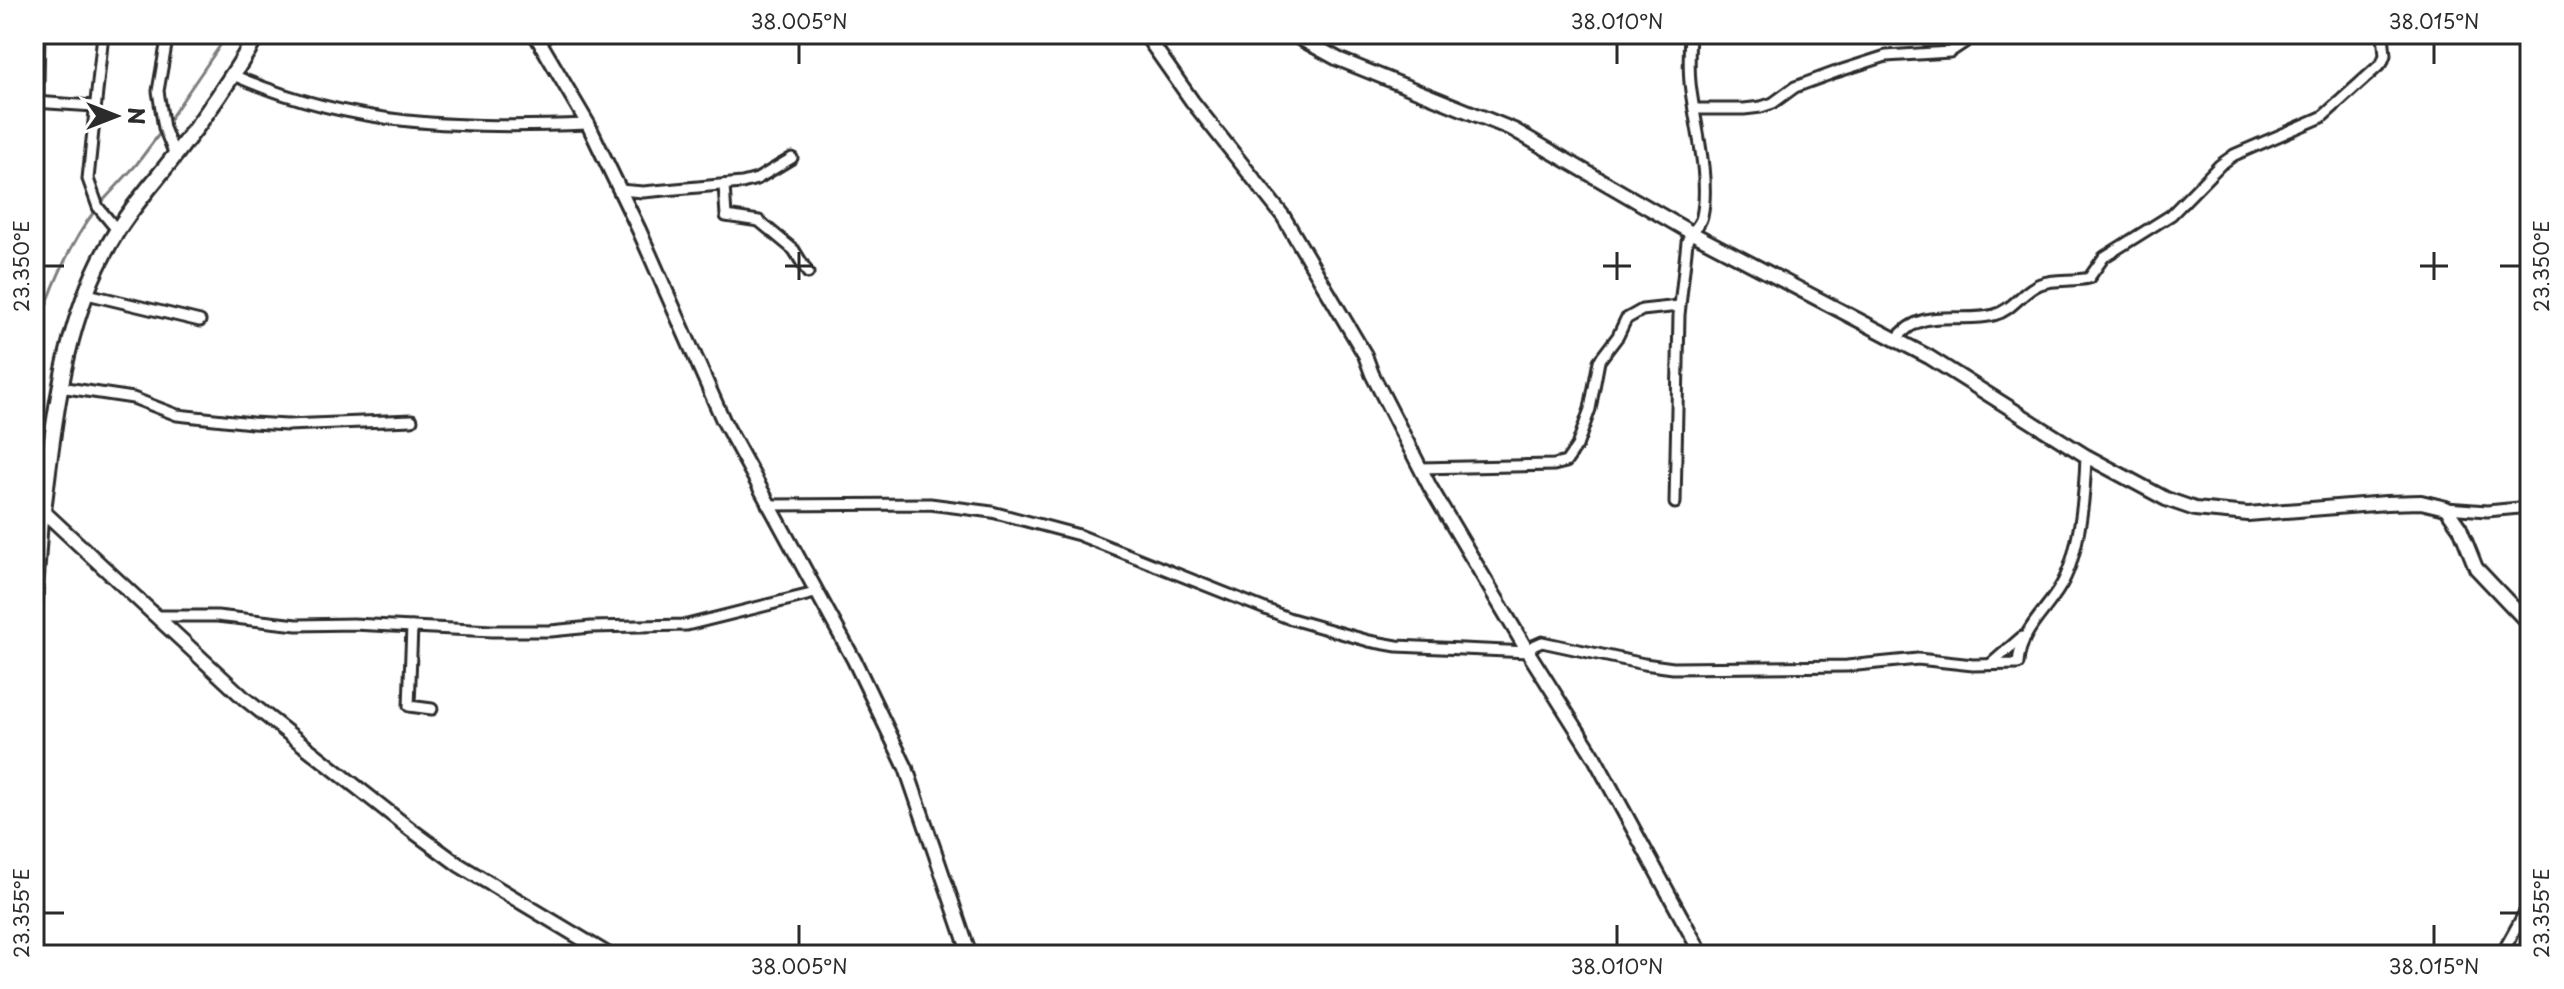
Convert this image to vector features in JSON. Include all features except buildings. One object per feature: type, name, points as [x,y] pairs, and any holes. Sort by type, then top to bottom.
[{"type":"main road","points":[[38,510],[60,387],[87,294],[117,230],[233,75],[258,34]]},
{"type":"street","points":[[36,190],[39,34]]},
{"type":"street","points":[[103,34],[88,179],[98,207],[117,230]]},
{"type":"street","points":[[168,34],[158,91],[164,128],[175,155]]},
{"type":"street","points":[[535,34],[588,124],[707,388],[767,505],[854,660],[909,775],[970,955]]},
{"type":"street","points":[[1145,34],[1192,101],[1283,216],[1360,346],[1420,468],[1617,796],[1702,955]]},
{"type":"street","points":[[1292,34],[1338,59],[1514,130],[1690,232],[1940,363],[2086,456],[2159,496],[2209,511],[2268,513],[2421,502],[2446,508],[2487,511],[2530,507]]},
{"type":"street","points":[[1675,503],[1679,306],[1690,232],[1701,221],[1704,204],[1689,78],[1690,34]]},
{"type":"street","points":[[1694,109],[1761,107],[1773,103],[1795,87],[1836,72],[1894,54],[1950,52],[1977,34]]},
{"type":"street","points":[[1896,340],[1912,324],[1929,319],[1994,315],[2043,283],[2089,278],[2104,257],[2162,222],[2210,174],[2234,155],[2329,112],[2382,63],[2385,55],[2383,34]]},
{"type":"street","points":[[233,75],[304,102],[373,118],[461,124],[588,124]]},
{"type":"street","points":[[36,102],[94,106]]},
{"type":"street","points":[[619,190],[643,192],[757,179],[792,158]]},
{"type":"street","points":[[724,185],[726,216],[759,221],[802,258],[808,273]]},
{"type":"street","points":[[87,294],[200,321]]},
{"type":"street","points":[[1420,468],[1554,465],[1566,462],[1577,446],[1590,409],[1599,361],[1618,336],[1626,319],[1642,310],[1679,306]]},
{"type":"street","points":[[60,387],[133,398],[177,415],[252,423],[287,425],[412,420]]},
{"type":"street","points":[[1990,664],[1999,660],[2025,635],[2056,593],[2072,557],[2084,490],[2086,456]]},
{"type":"street","points":[[767,505],[930,504],[1000,513],[1079,535],[1288,618],[1369,641],[1397,646],[1528,652]]},
{"type":"street","points":[[2446,508],[2460,528],[2476,568],[2530,625]]},
{"type":"street","points":[[38,510],[245,699],[434,848],[609,955]]},
{"type":"street","points":[[34,645],[38,510]]},
{"type":"street","points":[[155,616],[217,616],[297,625],[551,631],[687,625],[815,593]]},
{"type":"street","points":[[412,627],[408,702],[412,708],[432,709]]},
{"type":"street","points":[[1528,652],[1542,642],[1673,668],[1847,666],[1918,659],[1973,665],[2018,664],[2025,635]]},
{"type":"street","points":[[2501,955],[2530,903]]},
{"type":"waterway","points":[[167,123],[228,34]]},
{"type":"waterway","points":[[101,203],[136,165],[163,129]]},
{"type":"waterway","points":[[34,340],[68,255],[96,209]]}]
